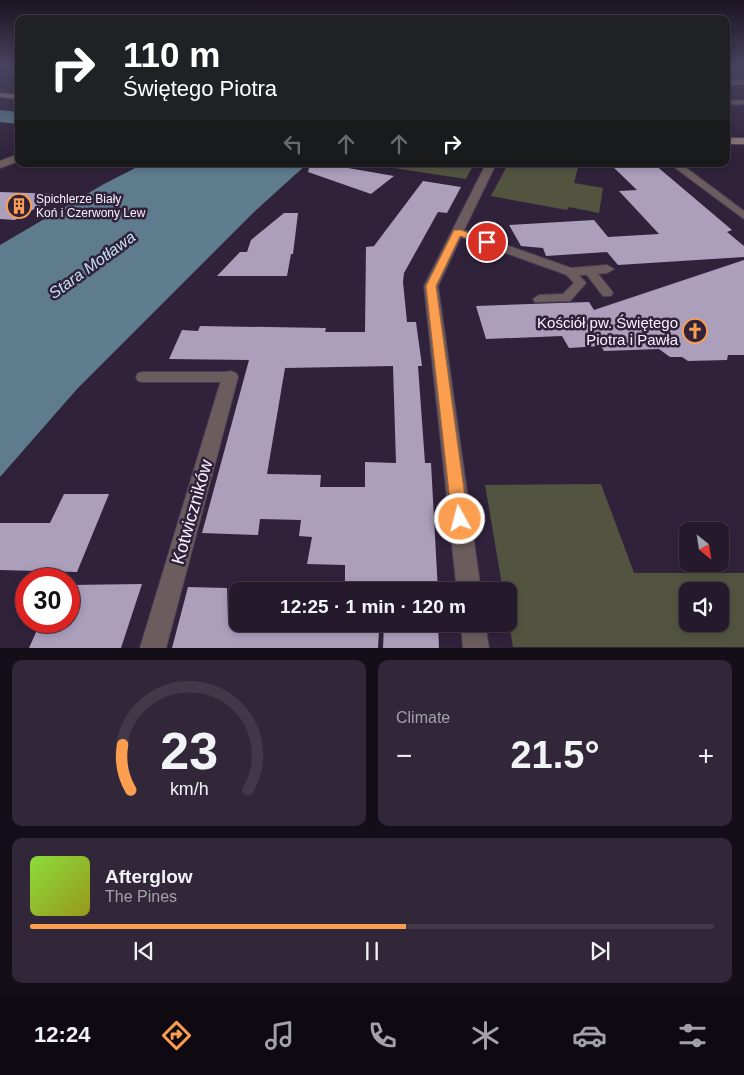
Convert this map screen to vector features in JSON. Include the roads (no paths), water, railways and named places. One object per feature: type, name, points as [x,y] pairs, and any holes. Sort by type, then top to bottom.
[{"type":"street","points":[[2,95],[15,97]]},
{"type":"street","points":[[730,141],[744,140]]},
{"type":"street","points":[[0,165],[15,159]]},
{"type":"street","points":[[468,582],[431,286],[490,167]]},
{"type":"street","points":[[679,167],[744,216]]},
{"type":"street","points":[[458,232],[570,272],[607,269]]},
{"type":"street","name":"Kotwiczników","points":[[152,648],[230,377]]},
{"type":"street","points":[[474,632],[476,648]]},
{"type":"lane","points":[[730,103],[744,102]]},
{"type":"lane","points":[[589,270],[607,293]]},
{"type":"lane","points":[[539,299],[566,298],[580,283],[570,272]]},
{"type":"lane","points":[[143,377],[230,377]]},
{"type":"water","points":[[0,110],[15,112],[15,124],[0,122]]},
{"type":"water","name":"Stara Motława","points":[[137,167],[304,167],[255,211],[77,389],[0,477],[0,245],[104,184]]},
{"type":"place","name":"Spichlerze Biały Koń i Czerwony Lew","points":[[19,206]]},
{"type":"place","name":"Kościół pw. Świętego Piotra i Pawła","points":[[695,331]]}]
